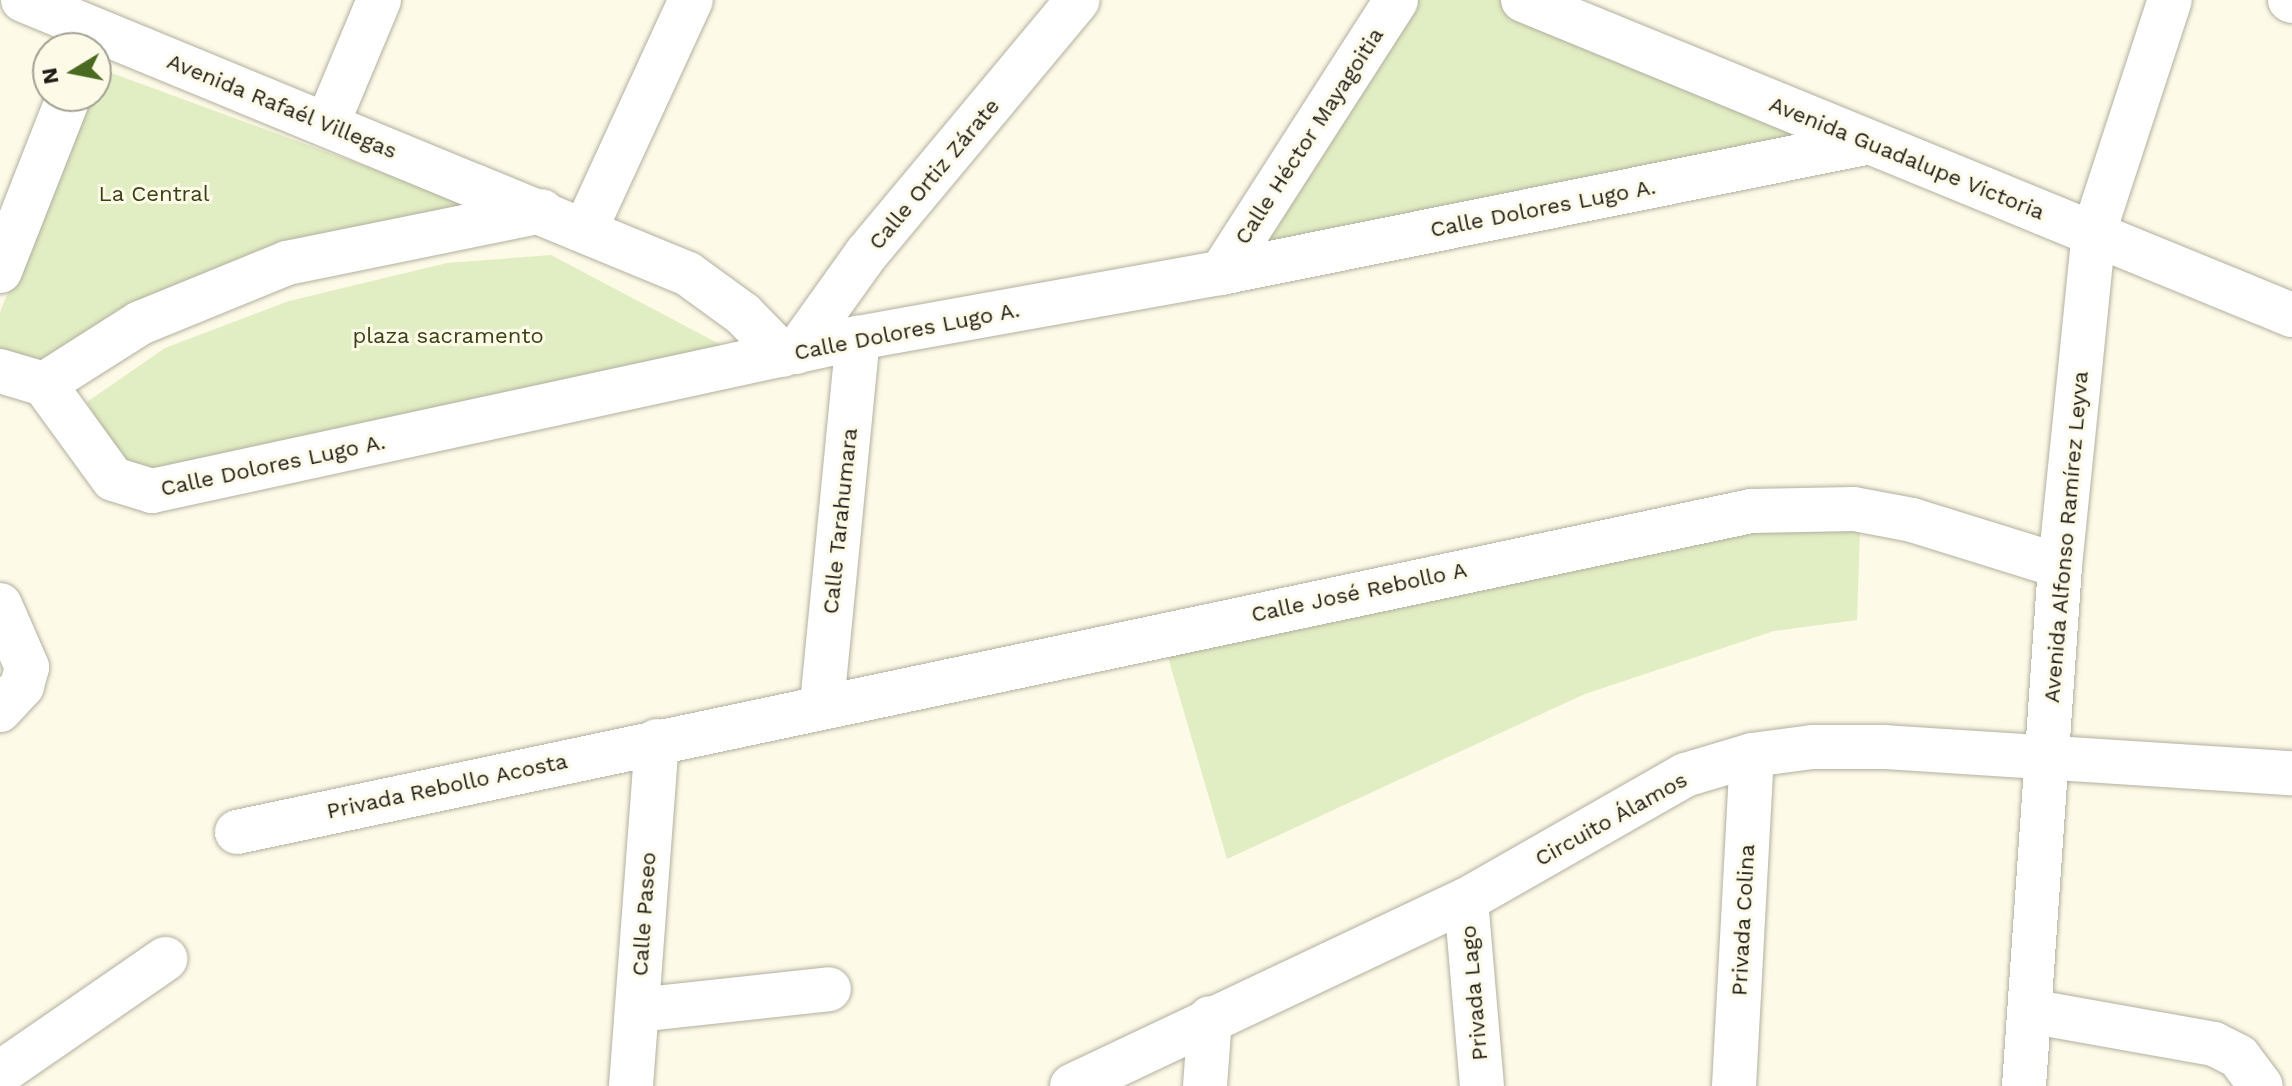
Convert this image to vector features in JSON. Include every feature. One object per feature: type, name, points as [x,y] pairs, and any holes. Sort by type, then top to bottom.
[{"type":"street","name":"Avenida Rafaél Villegas","points":[[23,0],[97,27],[586,228],[688,274],[743,314],[789,354]]},
{"type":"street","points":[[328,122],[379,0]]},
{"type":"street","points":[[586,228],[691,0]]},
{"type":"street","name":"Calle Ortiz Zárate","points":[[789,354],[867,253],[1078,0]]},
{"type":"street","name":"Calle Héctor Mayagoitia","points":[[1221,273],[1396,0]]},
{"type":"street","name":"Avenida Guadalupe Victoria","points":[[1523,0],[1865,143],[2094,232],[2292,315]]},
{"type":"street","name":"Avenida Alfonso Ramírez Leyva","points":[[2024,1086],[2060,566],[2094,232],[2170,0]]},
{"type":"street","points":[[0,271],[63,112]]},
{"type":"street","name":"Calle Dolores Lugo A.","points":[[44,384],[113,479],[152,491],[858,338],[1221,273],[1865,143]]},
{"type":"street","points":[[0,371],[44,384],[140,323],[287,263],[542,211]]},
{"type":"street","name":"Calle Tarahumara","points":[[822,704],[858,338]]},
{"type":"street","name":"Calle José Rebollo A","points":[[657,741],[1751,511],[1804,506],[1854,509],[1912,520],[2060,566]]},
{"type":"street","points":[[0,605],[27,667],[22,686],[0,710]]},
{"type":"street","name":"Privada Rebollo Acosta","points":[[237,832],[657,741]]},
{"type":"street","name":"Calle Paseo","points":[[631,1086],[657,741]]},
{"type":"street","name":"Circuito Álamos","points":[[1072,1086],[1210,1018],[1466,900],[1685,775],[1752,755],[1812,747],[1885,747],[2292,773]]},
{"type":"street","name":"Privada Colina","points":[[1734,1086],[1752,755]]},
{"type":"street","name":"Privada Lago","points":[[1466,900],[1482,1086]]},
{"type":"street","points":[[0,1073],[165,959]]},
{"type":"street","points":[[637,1010],[829,989]]},
{"type":"street","points":[[2029,1011],[2214,1044],[2239,1057],[2261,1086]]},
{"type":"street","points":[[1205,1086],[1210,1018]]},
{"type":"green space","points":[[1399,0],[1519,0],[1864,143],[1228,268]]},
{"type":"green space","name":"La Central","points":[[112,73],[471,205],[43,374],[0,357],[0,312],[81,112],[112,112]]},
{"type":"green space","name":"plaza sacramento","points":[[551,255],[727,348],[142,474],[115,452],[87,402],[165,348],[289,301],[447,263]]},
{"type":"green space","points":[[1743,526],[1860,530],[1857,620],[1774,631],[1585,694],[1227,859],[1165,647]]}]
